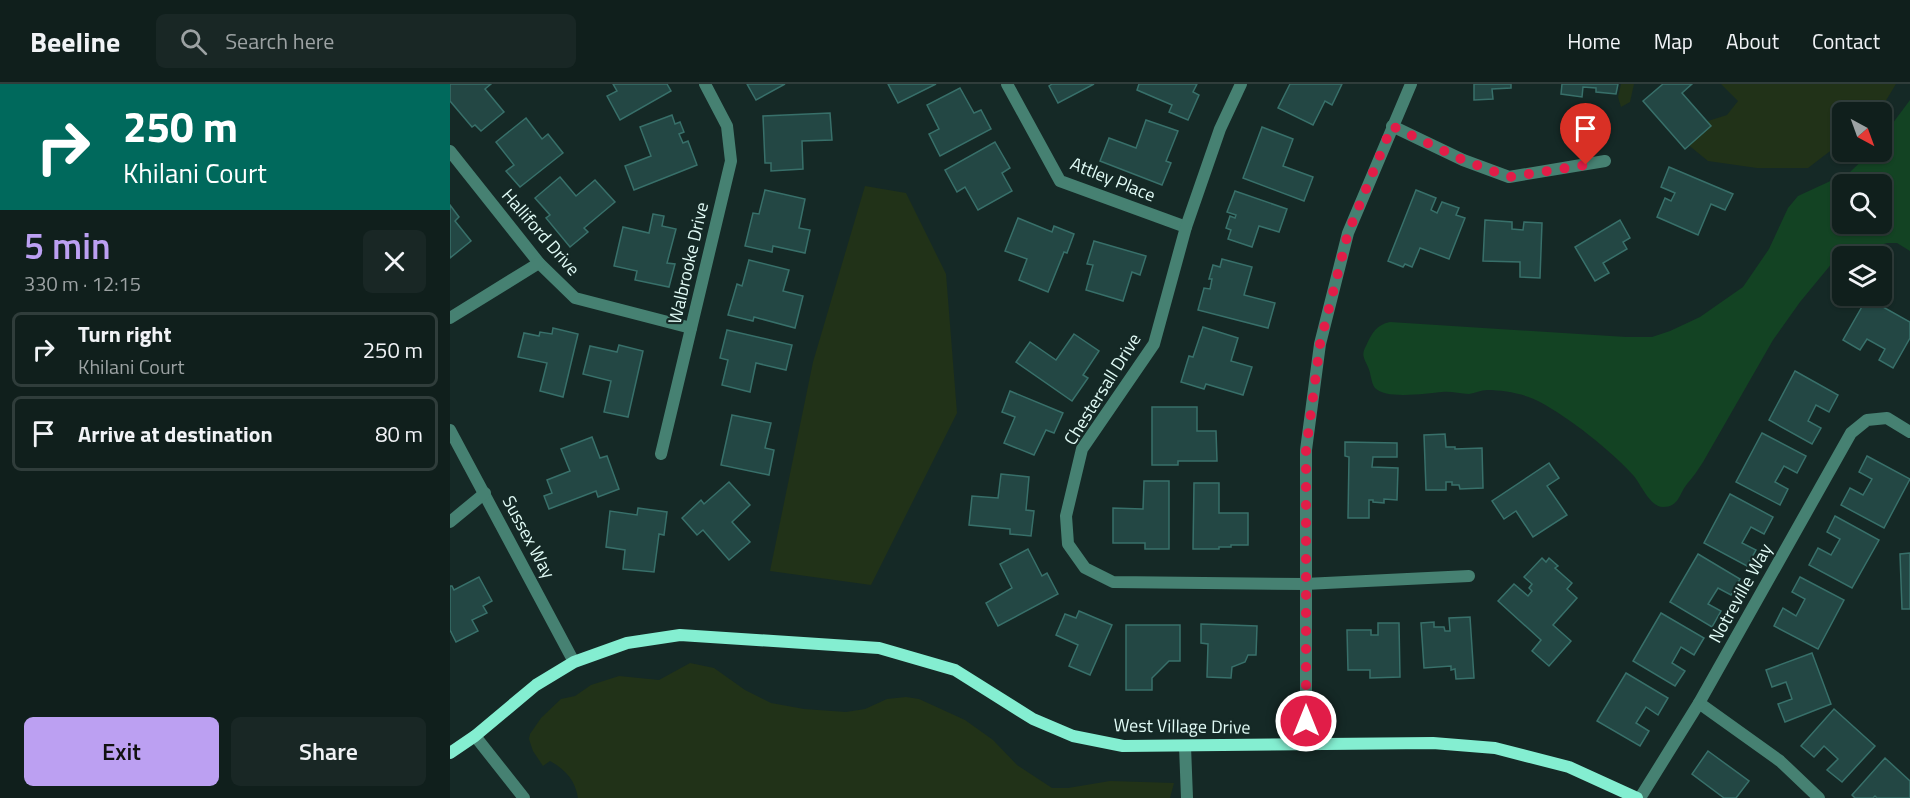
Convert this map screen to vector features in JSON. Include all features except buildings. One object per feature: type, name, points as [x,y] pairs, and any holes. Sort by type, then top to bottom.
[{"type":"street","name":"Walbrooke Drive","points":[[661,454],[730,161],[727,126],[705,84]]},
{"type":"street","name":"Attley Place","points":[[1007,84],[1060,181],[1186,227]]},
{"type":"street","name":"Chestersall Drive","points":[[1241,84],[1220,129],[1186,227],[1154,344],[1082,449],[1066,516],[1068,544],[1084,568],[1113,582],[1305,584],[1469,576]]},
{"type":"street","points":[[1306,744],[1306,450],[1320,344],[1348,233],[1411,84]]},
{"type":"street","points":[[1392,126],[1463,160],[1509,177],[1605,161]]},
{"type":"street","name":"Halliford Drive","points":[[450,151],[539,263],[575,298],[691,328]]},
{"type":"street","points":[[450,318],[539,263]]},
{"type":"street","name":"Notreville Way","points":[[1638,798],[1699,703],[1851,433],[1867,420],[1887,418],[1910,432]]},
{"type":"street","name":"Sussex Way","points":[[450,430],[574,662]]},
{"type":"street","points":[[450,522],[485,493]]},
{"type":"street","name":"West Village Drive","points":[[450,753],[475,736],[536,686],[574,662],[627,643],[680,635],[879,648],[955,670],[1032,719],[1073,736],[1123,746],[1433,742],[1495,748],[1569,767],[1638,798]]},
{"type":"street","points":[[1699,703],[1780,761],[1819,798]]},
{"type":"street","points":[[475,736],[524,798]]},
{"type":"street","points":[[1185,746],[1187,798]]},
{"type":"shaded area","points":[[1621,84],[1634,84],[1630,102],[1621,107],[1618,97]]},
{"type":"shaded area","points":[[1721,84],[1896,84],[1885,102],[1832,102],[1832,150],[1808,168],[1757,168],[1708,161],[1686,143],[1692,126],[1727,115],[1738,101]]},
{"type":"shaded area","points":[[1910,100],[1910,251],[1897,243],[1877,246],[1832,246],[1832,263],[1773,340],[1703,462],[1672,505],[1663,507],[1654,503],[1633,475],[1601,445],[1564,417],[1534,399],[1494,390],[1469,394],[1445,392],[1397,395],[1380,392],[1374,386],[1363,354],[1375,330],[1390,322],[1626,337],[1652,337],[1670,331],[1700,317],[1743,287],[1769,249],[1788,208],[1798,196],[1832,180],[1832,234],[1892,234],[1892,174],[1846,174],[1860,162],[1892,162],[1892,124]]},
{"type":"shaded area","points":[[865,186],[906,193],[946,274],[957,413],[871,585],[770,571],[813,362]]},
{"type":"shaded area","points":[[690,663],[714,668],[745,690],[771,703],[804,709],[846,712],[865,709],[887,699],[906,697],[919,699],[965,720],[993,740],[1017,765],[1052,788],[1068,788],[1110,781],[1174,783],[1170,798],[578,798],[575,786],[565,772],[550,761],[543,766],[533,751],[529,739],[530,734],[541,718],[561,699],[575,696],[591,685],[619,676],[659,680]]},
{"type":"route","points":[[1306,721],[1306,450],[1320,344],[1348,233],[1392,126],[1463,160],[1509,177],[1586,165]]}]
